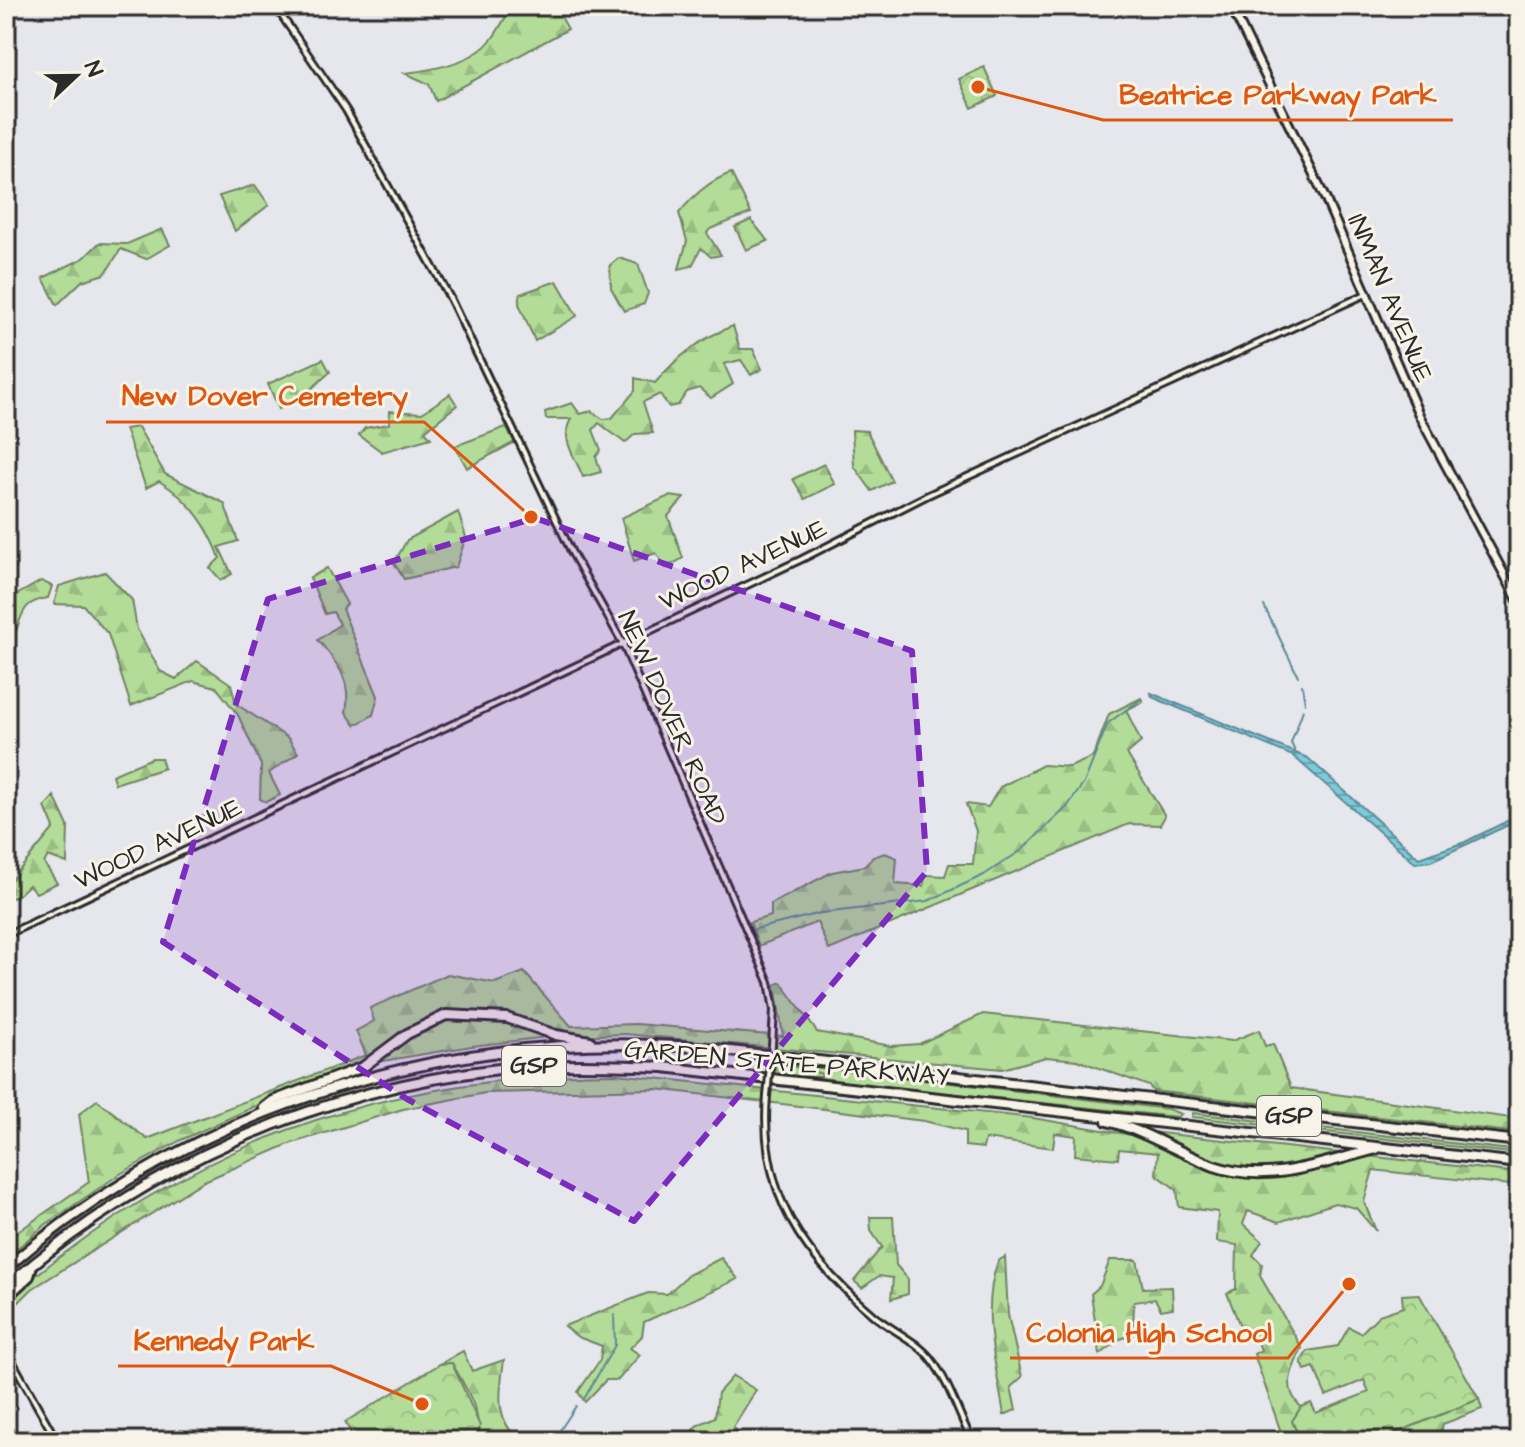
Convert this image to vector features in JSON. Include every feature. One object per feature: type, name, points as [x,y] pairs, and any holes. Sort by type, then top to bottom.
[{"type":"highway","points":[[259,1113],[273,1101],[363,1067],[407,1034],[446,1015],[507,1018],[556,1035],[598,1043]]},
{"type":"highway","name":"GARDEN STATE PARKWAY","points":[[6,1268],[117,1186],[182,1149],[259,1113],[388,1073],[462,1057],[598,1043],[704,1048],[1519,1141]]},
{"type":"highway","name":"GARDEN STATE PARKWAY","points":[[6,1287],[128,1195],[246,1134],[373,1092],[497,1069],[663,1067],[1519,1163]]},
{"type":"highway","points":[[1075,1113],[1128,1126],[1215,1166],[1248,1173],[1284,1172],[1384,1148]]},
{"type":"highway","points":[[6,1297],[29,1276],[32,1265]]},
{"type":"main road","name":"INMAN AVENUE","points":[[1231,6],[1313,173],[1429,435],[1519,602]]},
{"type":"street","name":"NEW DOVER ROAD","points":[[275,6],[346,110],[412,227],[572,553],[622,642],[769,982],[773,1000],[766,1152],[773,1184],[791,1223],[840,1285],[931,1359],[972,1441]]},
{"type":"street","name":"WOOD AVENUE","points":[[6,935],[942,489],[1366,294]]},
{"type":"street","points":[[6,1350],[57,1441]]},
{"type":"highlighted area","points":[[535,518],[912,651],[927,871],[634,1221],[407,1099],[163,942],[268,599]]},
{"type":"green space","points":[[518,6],[555,6],[568,29],[436,101],[429,84],[405,73],[440,67],[474,54],[484,48],[509,13]]},
{"type":"green space","points":[[984,67],[997,96],[972,108],[959,79]]},
{"type":"green space","points":[[731,173],[751,213],[710,229],[707,233],[721,255],[711,257],[701,248],[692,266],[679,269],[687,241],[679,213],[702,189]]},
{"type":"green space","points":[[255,185],[269,205],[235,231],[219,196]]},
{"type":"green space","points":[[751,220],[768,241],[746,250],[735,227]]},
{"type":"green space","points":[[162,229],[170,245],[146,259],[121,249],[105,274],[82,281],[57,305],[43,278],[84,258],[99,243],[127,244]]},
{"type":"green space","points":[[619,258],[638,264],[648,293],[644,304],[624,311],[611,288],[610,265]]},
{"type":"green space","points":[[557,281],[577,316],[535,341],[519,304],[520,294]]},
{"type":"green space","points":[[733,326],[740,349],[753,349],[762,369],[751,375],[741,360],[724,364],[733,384],[711,398],[699,388],[687,392],[678,405],[669,407],[660,394],[643,402],[653,433],[635,434],[625,443],[599,423],[593,430],[601,450],[596,457],[601,472],[583,477],[568,441],[571,419],[546,419],[545,412],[572,403],[580,414],[591,411],[603,419],[612,418],[635,391],[635,378],[655,383],[691,349]]},
{"type":"green space","points":[[323,359],[330,372],[309,391],[279,409],[268,384]]},
{"type":"green space","points":[[450,394],[457,405],[425,431],[431,438],[382,452],[359,435],[365,428],[389,424],[390,411],[422,413]]},
{"type":"green space","points":[[138,427],[165,474],[224,503],[238,541],[219,547],[232,574],[221,580],[210,568],[220,558],[210,535],[188,505],[159,481],[146,488],[125,429]]},
{"type":"green space","points":[[506,427],[515,442],[467,468],[455,446]]},
{"type":"green space","points":[[852,430],[867,431],[892,481],[872,491],[854,466]]},
{"type":"green space","points":[[824,464],[835,484],[805,499],[793,479]]},
{"type":"green space","points":[[669,496],[684,498],[668,516],[683,558],[666,568],[656,553],[634,561],[621,518]]},
{"type":"green space","points":[[458,512],[466,537],[456,567],[404,579],[394,563],[407,540]]},
{"type":"green space","points":[[327,568],[347,604],[342,609],[378,696],[373,715],[355,725],[346,712],[347,691],[342,673],[318,640],[340,624],[333,612],[325,614],[310,578]]},
{"type":"green space","points":[[105,572],[132,600],[137,629],[160,671],[176,679],[197,661],[231,684],[236,704],[288,738],[298,753],[269,773],[280,795],[266,802],[260,799],[261,765],[238,715],[216,687],[193,681],[131,706],[108,634],[83,605],[54,604],[59,586]]},
{"type":"green space","points":[[41,581],[52,586],[48,598],[26,608],[16,631],[6,625],[6,601]]},
{"type":"green space","points":[[1141,698],[1143,702],[1126,710],[1141,742],[1127,754],[1165,816],[1160,825],[1129,824],[829,950],[817,922],[759,946],[750,922],[771,916],[771,904],[832,872],[865,866],[873,857],[885,853],[897,858],[895,884],[923,886],[926,875],[945,876],[949,864],[973,864],[976,831],[966,804],[988,807],[1000,787],[1043,765],[1070,767],[1093,757],[1109,714]]},
{"type":"green space","points":[[152,758],[161,758],[164,768],[115,784],[112,775]]},
{"type":"green space","points":[[54,796],[68,826],[67,863],[48,856],[44,863],[57,883],[36,893],[29,885],[16,897],[6,899],[6,886],[54,828],[45,807]]},
{"type":"green space","points":[[524,972],[571,1026],[636,1024],[783,1036],[775,985],[781,982],[817,1032],[891,1046],[919,1044],[983,1014],[1232,1041],[1259,1030],[1265,1046],[1273,1044],[1291,1088],[1519,1119],[1519,1133],[1153,1091],[1149,1086],[1077,1060],[1046,1057],[1002,1069],[625,1034],[548,1037],[353,1066],[320,1077],[181,1140],[120,1174],[45,1225],[6,1258],[6,1240],[89,1182],[79,1114],[97,1100],[147,1139],[366,1055],[356,1031],[374,1021],[370,1008],[448,974],[495,983]]},
{"type":"green space","points":[[776,1062],[1168,1109],[1181,1114],[1177,1117],[852,1083],[802,1075],[822,1074]]},
{"type":"green space","points":[[776,1062],[822,1074],[821,1077],[774,1075]]},
{"type":"green space","points":[[616,1074],[1033,1118],[1143,1137],[1151,1132],[1519,1173],[1519,1186],[1373,1170],[1364,1202],[1376,1231],[1356,1208],[1335,1203],[1279,1222],[1248,1211],[1243,1224],[1262,1241],[1253,1255],[1262,1264],[1260,1276],[1302,1348],[1290,1379],[1292,1393],[1301,1407],[1292,1421],[1301,1441],[1284,1441],[1254,1354],[1261,1350],[1252,1328],[1242,1331],[1227,1293],[1236,1289],[1237,1245],[1217,1242],[1218,1212],[1179,1207],[1177,1190],[1156,1174],[1158,1153],[1119,1149],[1118,1159],[1075,1155],[1076,1136],[1055,1133],[1053,1148],[985,1139],[983,1148],[965,1146],[965,1131],[924,1121],[656,1089],[485,1093],[403,1109],[289,1144],[202,1182],[32,1289],[6,1315],[6,1300],[75,1246],[144,1199],[216,1160],[290,1129],[366,1105],[445,1088],[529,1078]]},
{"type":"green space","points":[[1193,1113],[1519,1151],[1519,1154],[1192,1117]]},
{"type":"green space","points":[[870,1217],[893,1217],[896,1265],[908,1279],[908,1294],[891,1299],[893,1278],[879,1276],[862,1288],[854,1281],[882,1247],[871,1231]]},
{"type":"green space","points":[[1005,1257],[1008,1315],[1022,1377],[1011,1387],[1016,1410],[1004,1415],[991,1338],[990,1299],[998,1261]]},
{"type":"green space","points":[[721,1258],[738,1279],[644,1322],[642,1336],[630,1348],[640,1355],[618,1380],[606,1380],[585,1402],[578,1392],[600,1360],[602,1346],[578,1337],[564,1326],[648,1293],[667,1294],[688,1275]]},
{"type":"green space","points":[[1110,1260],[1137,1260],[1143,1288],[1172,1287],[1173,1308],[1161,1310],[1155,1299],[1134,1302],[1133,1335],[1120,1339],[1100,1355],[1091,1294],[1100,1286]]},
{"type":"green space","points":[[1419,1294],[1479,1399],[1376,1441],[1301,1441],[1292,1421],[1301,1407],[1311,1403],[1316,1413],[1369,1392],[1364,1380],[1326,1396],[1314,1367],[1305,1370],[1301,1361],[1308,1351],[1338,1346],[1349,1327],[1361,1333],[1379,1315],[1403,1307],[1402,1295]]},
{"type":"green space","points":[[463,1351],[472,1371],[504,1360],[500,1393],[502,1414],[512,1433],[521,1441],[476,1441],[478,1421],[467,1391],[452,1363],[440,1364]]},
{"type":"green space","points":[[452,1363],[480,1426],[476,1441],[355,1441],[345,1422],[440,1364]]},
{"type":"green space","points":[[733,1376],[756,1390],[733,1427],[747,1441],[685,1441],[696,1426],[715,1417],[718,1393]]},
{"type":"green space","points":[[1479,1399],[1482,1409],[1443,1424],[1441,1433],[1418,1436],[1415,1441],[1376,1441]]},
{"type":"water","points":[[1151,693],[1308,758],[1419,858],[1465,842],[1519,815],[1519,820],[1431,861],[1415,863],[1293,756],[1152,697]]},
{"type":"waterway","points":[[1264,606],[1298,676]]},
{"type":"waterway","points":[[1302,685],[1305,703]]},
{"type":"waterway","points":[[752,930],[821,913],[928,901],[984,875],[1022,850],[1067,807],[1084,783],[1108,723],[1140,700]]},
{"type":"waterway","points":[[1296,754],[1291,743],[1303,710]]},
{"type":"waterway","points":[[584,1399],[615,1345],[614,1315]]},
{"type":"waterway","points":[[553,1441],[576,1406]]},
{"type":"place","name":"Beatrice Parkway Park","points":[[978,87]]},
{"type":"place","name":"New Dover Cemetery","points":[[531,517]]},
{"type":"place","name":"Colonia High School","points":[[1349,1284]]},
{"type":"place","name":"Kennedy Park","points":[[422,1404]]}]
